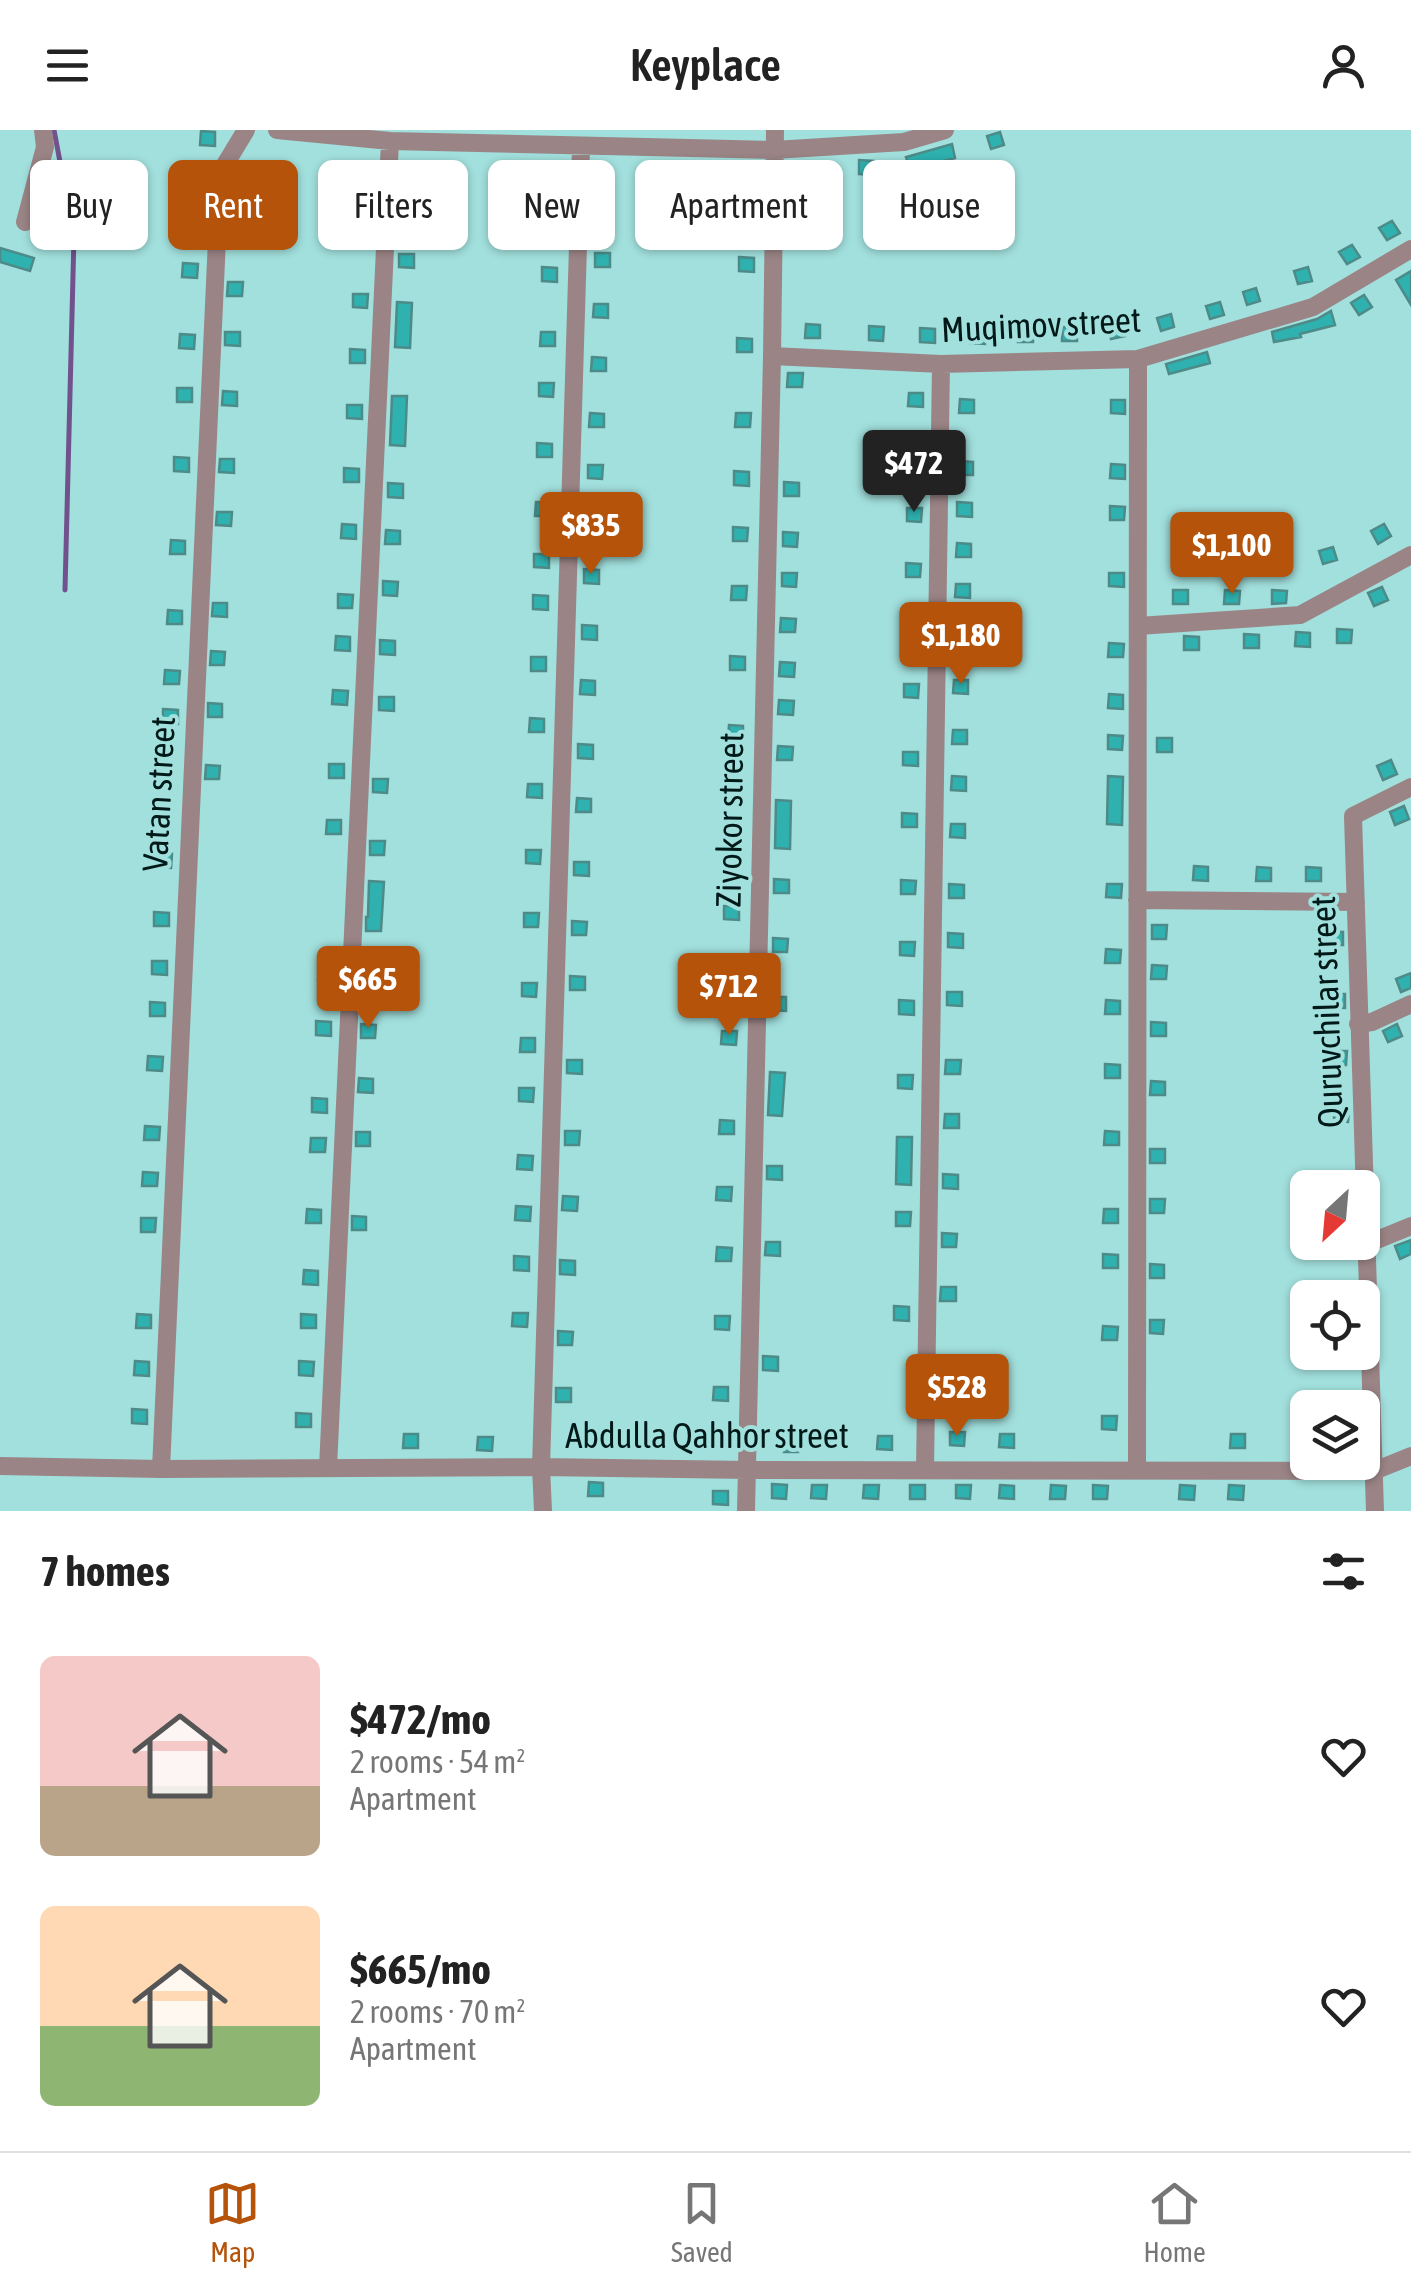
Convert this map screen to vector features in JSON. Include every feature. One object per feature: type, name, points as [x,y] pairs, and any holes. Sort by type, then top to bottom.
[{"type":"street","points":[[25,222],[45,147],[43,130]]},
{"type":"street","name":"Vatan street","points":[[162,1468],[220,174],[246,130]]},
{"type":"street","points":[[276,130],[390,141],[774,150],[904,142],[945,130]]},
{"type":"street","name":"Ziyokor street","points":[[746,1511],[775,130]]},
{"type":"street","points":[[328,1468],[390,141]]},
{"type":"street","points":[[543,1511],[581,147]]},
{"type":"street","name":"Muqimov street","points":[[772,356],[941,364],[1138,358],[1313,307],[1411,249]]},
{"type":"street","points":[[1137,1470],[1138,358]]},
{"type":"street","points":[[925,1470],[941,364]]},
{"type":"street","points":[[1138,626],[1300,615],[1411,555]]},
{"type":"street","name":"Quruvchilar street","points":[[1364,1170],[1353,816],[1411,786]]},
{"type":"street","points":[[1138,900],[1356,902]]},
{"type":"street","points":[[1358,1024],[1372,1022],[1411,1004]]},
{"type":"street","points":[[1380,1239],[1411,1226]]},
{"type":"street","name":"Quruvchilar street","points":[[1367,1260],[1372,1390]]},
{"type":"street","name":"Abdulla Qahhor street","points":[[1380,1469],[1411,1456]]},
{"type":"street","name":"Abdulla Qahhor street","points":[[0,1466],[1290,1471]]},
{"type":"street","name":"Quruvchilar street","points":[[1374,1480],[1375,1511]]},
{"type":"building","points":[[201,131],[215,132],[215,146],[200,145]]},
{"type":"building","points":[[1000,132],[1004,145],[991,149],[987,136]]},
{"type":"building","points":[[952,144],[955,158],[907,160],[906,157]]},
{"type":"building","points":[[1392,221],[1400,233],[1387,240],[1379,228]]},
{"type":"building","points":[[1352,245],[1360,257],[1347,264],[1339,252]]},
{"type":"building","points":[[0,248],[34,258],[30,271],[0,262]]},
{"type":"building","points":[[595,253],[610,253],[610,267],[595,267]]},
{"type":"building","points":[[399,254],[414,254],[414,268],[399,267]]},
{"type":"building","points":[[739,257],[754,258],[754,272],[739,271]]},
{"type":"building","points":[[183,263],[198,264],[197,278],[182,277]]},
{"type":"building","points":[[542,267],[557,268],[557,282],[542,281]]},
{"type":"building","points":[[1308,267],[1312,281],[1298,284],[1294,271]]},
{"type":"building","points":[[1411,271],[1411,305],[1396,280]]},
{"type":"building","points":[[228,282],[243,282],[242,296],[227,296]]},
{"type":"building","points":[[1256,288],[1260,301],[1247,305],[1243,292]]},
{"type":"building","points":[[353,294],[368,294],[367,308],[353,307]]},
{"type":"building","points":[[1364,295],[1372,307],[1359,315],[1351,303]]},
{"type":"building","points":[[397,302],[412,303],[410,348],[395,347]]},
{"type":"building","points":[[1220,302],[1224,315],[1210,319],[1206,306]]},
{"type":"building","points":[[594,304],[608,304],[608,318],[593,317]]},
{"type":"building","points":[[1331,311],[1335,325],[1274,342],[1272,332]]},
{"type":"building","points":[[1171,314],[1174,327],[1161,331],[1157,318]]},
{"type":"building","points":[[1121,322],[1125,336],[1111,339],[1107,326]]},
{"type":"building","points":[[806,324],[820,325],[820,338],[805,338]]},
{"type":"building","points":[[869,326],[884,327],[883,341],[869,340]]},
{"type":"building","points":[[1062,327],[1077,327],[1077,341],[1062,341]]},
{"type":"building","points":[[920,328],[935,329],[935,343],[920,342]]},
{"type":"building","points":[[1018,328],[1033,329],[1033,342],[1018,342]]},
{"type":"building","points":[[970,330],[985,330],[985,344],[970,343]]},
{"type":"building","points":[[225,332],[240,332],[240,346],[225,345]]},
{"type":"building","points":[[541,332],[555,332],[555,346],[540,346]]},
{"type":"building","points":[[180,334],[195,335],[194,349],[179,348]]},
{"type":"building","points":[[737,338],[752,339],[752,352],[737,352]]},
{"type":"building","points":[[350,349],[365,350],[365,363],[350,363]]},
{"type":"building","points":[[1207,352],[1210,363],[1169,374],[1166,364]]},
{"type":"building","points":[[592,357],[606,358],[606,371],[591,371]]},
{"type":"building","points":[[788,373],[803,373],[802,387],[787,387]]},
{"type":"building","points":[[539,383],[554,383],[553,397],[539,396]]},
{"type":"building","points":[[177,388],[192,388],[192,402],[177,402]]},
{"type":"building","points":[[223,391],[237,392],[237,406],[222,405]]},
{"type":"building","points":[[909,393],[923,393],[923,407],[908,406]]},
{"type":"building","points":[[392,396],[407,396],[405,446],[390,445]]},
{"type":"building","points":[[960,399],[974,400],[974,413],[959,413]]},
{"type":"building","points":[[1111,400],[1125,400],[1125,414],[1111,413]]},
{"type":"building","points":[[347,405],[362,405],[362,419],[347,418]]},
{"type":"building","points":[[590,413],[604,414],[604,427],[589,427]]},
{"type":"building","points":[[736,413],[751,413],[750,427],[735,427]]},
{"type":"building","points":[[537,443],[552,444],[552,457],[537,457]]},
{"type":"building","points":[[908,449],[923,449],[922,463],[908,463]]},
{"type":"building","points":[[174,457],[189,458],[189,472],[174,471]]},
{"type":"building","points":[[220,459],[234,459],[234,473],[219,472]]},
{"type":"building","points":[[958,461],[973,462],[973,475],[958,475]]},
{"type":"building","points":[[1111,464],[1125,465],[1125,479],[1110,478]]},
{"type":"building","points":[[588,465],[603,465],[602,479],[588,478]]},
{"type":"building","points":[[344,468],[359,469],[359,482],[344,482]]},
{"type":"building","points":[[734,471],[749,472],[749,486],[734,485]]},
{"type":"building","points":[[784,482],[799,483],[799,496],[784,496]]},
{"type":"building","points":[[388,483],[403,484],[403,498],[388,497]]},
{"type":"building","points":[[536,502],[551,502],[550,516],[535,516]]},
{"type":"building","points":[[957,502],[972,503],[972,517],[957,516]]},
{"type":"building","points":[[1110,506],[1125,507],[1124,520],[1110,520]]},
{"type":"building","points":[[907,508],[922,508],[921,522],[907,521]]},
{"type":"building","points":[[217,512],[232,512],[231,526],[216,525]]},
{"type":"building","points":[[586,521],[601,521],[600,535],[586,534]]},
{"type":"building","points":[[342,524],[356,525],[356,539],[341,538]]},
{"type":"building","points":[[1384,524],[1391,536],[1378,544],[1371,531]]},
{"type":"building","points":[[733,527],[748,528],[747,541],[733,541]]},
{"type":"building","points":[[386,530],[400,531],[400,544],[385,544]]},
{"type":"building","points":[[783,532],[798,533],[797,547],[783,546]]},
{"type":"building","points":[[171,540],[185,541],[185,554],[170,554]]},
{"type":"building","points":[[957,543],[971,544],[971,557],[956,557]]},
{"type":"building","points":[[1333,547],[1337,560],[1323,564],[1319,551]]},
{"type":"building","points":[[534,554],[549,554],[549,568],[534,567]]},
{"type":"building","points":[[906,563],[921,564],[920,577],[906,577]]},
{"type":"building","points":[[584,569],[599,570],[599,584],[584,583]]},
{"type":"building","points":[[782,573],[797,573],[796,587],[782,586]]},
{"type":"building","points":[[1109,573],[1124,573],[1124,587],[1109,586]]},
{"type":"building","points":[[383,581],[398,582],[397,596],[383,595]]},
{"type":"building","points":[[956,584],[970,584],[970,598],[955,597]]},
{"type":"building","points":[[732,586],[747,586],[746,600],[731,600]]},
{"type":"building","points":[[1382,587],[1388,600],[1374,606],[1368,593]]},
{"type":"building","points":[[1173,590],[1188,590],[1188,604],[1173,604]]},
{"type":"building","points":[[1225,590],[1240,591],[1239,604],[1224,604]]},
{"type":"building","points":[[1272,590],[1287,591],[1286,603],[1272,604]]},
{"type":"building","points":[[338,594],[353,595],[352,608],[338,608]]},
{"type":"building","points":[[533,595],[548,596],[548,610],[533,609]]},
{"type":"building","points":[[213,603],[227,603],[227,617],[212,616]]},
{"type":"building","points":[[168,610],[182,611],[182,624],[167,624]]},
{"type":"building","points":[[781,618],[796,619],[795,632],[780,632]]},
{"type":"building","points":[[905,622],[920,622],[920,636],[905,635]]},
{"type":"building","points":[[582,625],[597,626],[597,640],[582,639]]},
{"type":"building","points":[[1337,629],[1352,630],[1351,643],[1337,643]]},
{"type":"building","points":[[955,630],[970,631],[969,644],[954,644]]},
{"type":"building","points":[[1296,632],[1310,633],[1310,647],[1295,646]]},
{"type":"building","points":[[1244,634],[1259,635],[1259,648],[1244,648]]},
{"type":"building","points":[[336,636],[350,637],[350,651],[335,650]]},
{"type":"building","points":[[1184,636],[1199,637],[1199,650],[1184,650]]},
{"type":"building","points":[[380,640],[395,641],[395,655],[380,654]]},
{"type":"building","points":[[1109,643],[1124,644],[1123,657],[1108,657]]},
{"type":"building","points":[[211,651],[225,652],[224,665],[210,665]]},
{"type":"building","points":[[730,656],[745,657],[745,670],[730,670]]},
{"type":"building","points":[[531,657],[546,657],[546,671],[531,671]]},
{"type":"building","points":[[780,662],[795,663],[794,677],[779,676]]},
{"type":"building","points":[[165,670],[180,671],[179,684],[164,684]]},
{"type":"building","points":[[581,680],[595,681],[595,695],[580,694]]},
{"type":"building","points":[[954,680],[968,680],[968,694],[953,693]]},
{"type":"building","points":[[904,684],[919,684],[918,698],[904,697]]},
{"type":"building","points":[[333,690],[348,691],[347,705],[332,704]]},
{"type":"building","points":[[1109,694],[1123,695],[1123,709],[1108,708]]},
{"type":"building","points":[[379,697],[394,697],[394,711],[379,710]]},
{"type":"building","points":[[779,700],[794,701],[793,715],[778,714]]},
{"type":"building","points":[[208,703],[222,704],[222,717],[208,717]]},
{"type":"building","points":[[163,709],[178,710],[178,724],[163,723]]},
{"type":"building","points":[[530,718],[544,719],[544,732],[529,732]]},
{"type":"building","points":[[729,725],[743,726],[743,740],[728,739]]},
{"type":"building","points":[[953,730],[967,730],[967,744],[952,744]]},
{"type":"building","points":[[1108,735],[1123,736],[1122,750],[1108,749]]},
{"type":"building","points":[[1157,738],[1172,738],[1172,752],[1157,752]]},
{"type":"building","points":[[578,744],[593,745],[593,759],[578,758]]},
{"type":"building","points":[[778,746],[793,747],[792,760],[777,760]]},
{"type":"building","points":[[903,752],[918,752],[918,766],[903,765]]},
{"type":"building","points":[[1391,760],[1397,774],[1383,780],[1377,766]]},
{"type":"building","points":[[329,764],[344,764],[344,778],[329,778]]},
{"type":"building","points":[[206,765],[220,766],[219,779],[205,779]]},
{"type":"building","points":[[952,776],[966,777],[966,791],[951,790]]},
{"type":"building","points":[[1108,776],[1123,777],[1122,825],[1107,824]]},
{"type":"building","points":[[373,779],[388,779],[387,793],[373,792]]},
{"type":"building","points":[[727,782],[742,783],[742,797],[727,796]]},
{"type":"building","points":[[528,784],[542,784],[542,798],[527,797]]},
{"type":"building","points":[[577,798],[591,799],[591,812],[576,812]]},
{"type":"building","points":[[776,800],[791,801],[790,849],[775,848]]},
{"type":"building","points":[[1404,806],[1409,819],[1395,825],[1390,812]]},
{"type":"building","points":[[902,813],[917,814],[917,827],[902,827]]},
{"type":"building","points":[[327,820],[341,820],[341,834],[326,834]]},
{"type":"building","points":[[951,824],[965,824],[965,838],[950,837]]},
{"type":"building","points":[[726,834],[741,835],[740,849],[726,848]]},
{"type":"building","points":[[370,841],[385,841],[384,855],[370,855]]},
{"type":"building","points":[[526,850],[541,850],[540,864],[526,863]]},
{"type":"building","points":[[157,853],[172,854],[171,868],[156,867]]},
{"type":"building","points":[[574,862],[589,862],[589,876],[574,875]]},
{"type":"building","points":[[1194,866],[1208,867],[1208,881],[1193,880]]},
{"type":"building","points":[[1257,867],[1271,868],[1271,881],[1256,881]]},
{"type":"building","points":[[1306,867],[1321,868],[1321,881],[1306,881]]},
{"type":"building","points":[[774,879],[789,880],[789,893],[774,893]]},
{"type":"building","points":[[901,880],[916,881],[915,894],[901,894]]},
{"type":"building","points":[[369,881],[384,882],[381,931],[366,931]]},
{"type":"building","points":[[949,884],[964,885],[964,898],[949,898]]},
{"type":"building","points":[[1107,884],[1122,884],[1121,898],[1106,897]]},
{"type":"building","points":[[724,906],[739,906],[739,920],[724,919]]},
{"type":"building","points":[[154,912],[169,913],[169,926],[154,926]]},
{"type":"building","points":[[524,913],[539,913],[538,927],[524,927]]},
{"type":"building","points":[[572,921],[587,922],[586,935],[572,935]]},
{"type":"building","points":[[1152,925],[1167,925],[1166,939],[1152,939]]},
{"type":"building","points":[[1328,931],[1343,932],[1343,945],[1328,945]]},
{"type":"building","points":[[948,933],[963,934],[963,948],[948,947]]},
{"type":"building","points":[[773,938],[788,939],[787,952],[773,952]]},
{"type":"building","points":[[900,942],[915,942],[914,956],[900,955]]},
{"type":"building","points":[[1106,949],[1121,950],[1120,963],[1105,963]]},
{"type":"building","points":[[720,958],[735,959],[735,972],[720,972]]},
{"type":"building","points":[[152,961],[167,961],[167,975],[152,974]]},
{"type":"building","points":[[1152,965],[1167,966],[1166,979],[1151,979]]},
{"type":"building","points":[[319,967],[334,967],[333,981],[318,980]]},
{"type":"building","points":[[367,969],[381,970],[381,983],[366,983]]},
{"type":"building","points":[[1411,973],[1411,988],[1401,992],[1396,979]]},
{"type":"building","points":[[570,976],[585,977],[585,990],[570,990]]},
{"type":"building","points":[[522,983],[537,983],[536,997],[522,996]]},
{"type":"building","points":[[723,986],[737,987],[737,1000],[722,1000]]},
{"type":"building","points":[[947,992],[962,992],[962,1006],[947,1005]]},
{"type":"building","points":[[1330,994],[1345,994],[1345,1008],[1330,1007]]},
{"type":"building","points":[[772,997],[786,997],[786,1011],[771,1010]]},
{"type":"building","points":[[899,1000],[914,1001],[914,1015],[899,1014]]},
{"type":"building","points":[[1106,1000],[1120,1001],[1120,1014],[1105,1014]]},
{"type":"building","points":[[150,1002],[165,1003],[165,1016],[150,1016]]},
{"type":"building","points":[[316,1021],[331,1022],[331,1036],[316,1035]]},
{"type":"building","points":[[1151,1022],[1166,1023],[1166,1036],[1151,1036]]},
{"type":"building","points":[[361,1024],[376,1025],[375,1038],[361,1038]]},
{"type":"building","points":[[1397,1024],[1402,1036],[1388,1042],[1383,1031]]},
{"type":"building","points":[[722,1031],[737,1031],[736,1045],[721,1044]]},
{"type":"building","points":[[521,1038],[535,1038],[535,1052],[520,1052]]},
{"type":"building","points":[[1332,1051],[1347,1051],[1346,1065],[1332,1065]]},
{"type":"building","points":[[148,1056],[163,1057],[162,1071],[147,1070]]},
{"type":"building","points":[[567,1060],[582,1060],[582,1074],[567,1073]]},
{"type":"building","points":[[946,1060],[961,1060],[960,1074],[945,1074]]},
{"type":"building","points":[[1105,1064],[1120,1065],[1120,1078],[1105,1078]]},
{"type":"building","points":[[770,1072],[785,1073],[782,1116],[768,1115]]},
{"type":"building","points":[[898,1075],[913,1075],[912,1089],[898,1088]]},
{"type":"building","points":[[359,1078],[373,1079],[373,1093],[358,1092]]},
{"type":"building","points":[[1151,1081],[1165,1082],[1165,1095],[1150,1095]]},
{"type":"building","points":[[519,1088],[534,1088],[533,1102],[519,1101]]},
{"type":"building","points":[[312,1098],[327,1099],[327,1113],[312,1112]]},
{"type":"building","points":[[1334,1108],[1349,1108],[1348,1122],[1334,1121]]},
{"type":"building","points":[[945,1114],[959,1114],[959,1128],[944,1128]]},
{"type":"building","points":[[720,1120],[734,1121],[734,1134],[719,1134]]},
{"type":"building","points":[[145,1126],[160,1127],[159,1140],[144,1140]]},
{"type":"building","points":[[565,1131],[580,1131],[579,1145],[565,1145]]},
{"type":"building","points":[[1105,1131],[1119,1132],[1119,1145],[1104,1145]]},
{"type":"building","points":[[356,1132],[370,1132],[370,1146],[356,1146]]},
{"type":"building","points":[[897,1137],[912,1137],[911,1185],[896,1184]]},
{"type":"building","points":[[311,1138],[326,1138],[325,1152],[310,1152]]},
{"type":"building","points":[[1150,1149],[1165,1149],[1165,1163],[1150,1163]]},
{"type":"building","points":[[518,1155],[533,1156],[532,1170],[517,1169]]},
{"type":"building","points":[[767,1166],[782,1166],[782,1180],[767,1179]]},
{"type":"building","points":[[143,1172],[158,1173],[157,1186],[142,1186]]},
{"type":"building","points":[[943,1174],[958,1175],[958,1189],[943,1188]]},
{"type":"building","points":[[717,1187],[732,1187],[731,1201],[716,1200]]},
{"type":"building","points":[[563,1196],[578,1197],[577,1211],[562,1210]]},
{"type":"building","points":[[1150,1199],[1165,1199],[1164,1213],[1150,1213]]},
{"type":"building","points":[[516,1206],[531,1207],[530,1221],[515,1220]]},
{"type":"building","points":[[307,1209],[321,1210],[321,1223],[306,1223]]},
{"type":"building","points":[[1104,1209],[1118,1209],[1118,1223],[1103,1223]]},
{"type":"building","points":[[896,1212],[911,1212],[910,1226],[896,1226]]},
{"type":"building","points":[[352,1216],[366,1217],[366,1230],[352,1230]]},
{"type":"building","points":[[141,1218],[156,1218],[155,1232],[141,1232]]},
{"type":"building","points":[[942,1233],[957,1234],[956,1247],[942,1247]]},
{"type":"building","points":[[1411,1240],[1411,1254],[1400,1259],[1395,1246]]},
{"type":"building","points":[[766,1242],[780,1242],[780,1256],[765,1255]]},
{"type":"building","points":[[717,1247],[732,1248],[731,1261],[716,1261]]},
{"type":"building","points":[[1103,1254],[1118,1255],[1118,1268],[1103,1268]]},
{"type":"building","points":[[514,1256],[529,1257],[529,1271],[514,1270]]},
{"type":"building","points":[[560,1260],[575,1261],[575,1275],[560,1274]]},
{"type":"building","points":[[1150,1264],[1164,1265],[1164,1278],[1150,1278]]},
{"type":"building","points":[[304,1270],[318,1271],[318,1285],[303,1284]]},
{"type":"building","points":[[941,1287],[956,1287],[956,1301],[940,1301]]},
{"type":"building","points":[[894,1306],[909,1307],[909,1321],[894,1320]]},
{"type":"building","points":[[513,1313],[528,1313],[527,1327],[512,1326]]},
{"type":"building","points":[[137,1314],[151,1315],[151,1328],[136,1328]]},
{"type":"building","points":[[301,1314],[316,1315],[316,1328],[301,1328]]},
{"type":"building","points":[[715,1316],[730,1316],[729,1330],[715,1329]]},
{"type":"building","points":[[1150,1320],[1164,1320],[1163,1334],[1150,1333]]},
{"type":"building","points":[[1103,1326],[1118,1327],[1117,1340],[1102,1340]]},
{"type":"building","points":[[558,1331],[573,1332],[572,1345],[558,1345]]},
{"type":"building","points":[[763,1356],[778,1357],[778,1371],[763,1370]]},
{"type":"building","points":[[135,1361],[149,1362],[149,1376],[134,1375]]},
{"type":"building","points":[[299,1361],[314,1362],[313,1376],[299,1375]]},
{"type":"building","points":[[714,1387],[728,1387],[728,1401],[713,1400]]},
{"type":"building","points":[[556,1388],[571,1388],[571,1402],[556,1402]]},
{"type":"building","points":[[132,1409],[147,1410],[147,1424],[132,1423]]},
{"type":"building","points":[[296,1413],[311,1414],[311,1427],[296,1427]]},
{"type":"building","points":[[1102,1416],[1117,1416],[1116,1430],[1102,1429]]},
{"type":"building","points":[[950,1432],[965,1432],[964,1446],[950,1445]]},
{"type":"building","points":[[404,1434],[418,1434],[418,1448],[403,1448]]},
{"type":"building","points":[[1000,1434],[1014,1434],[1014,1448],[999,1447]]},
{"type":"building","points":[[1231,1434],[1245,1434],[1245,1448],[1230,1448]]},
{"type":"building","points":[[878,1436],[892,1436],[892,1450],[877,1449]]},
{"type":"building","points":[[478,1437],[493,1437],[492,1451],[477,1450]]},
{"type":"building","points":[[784,1438],[799,1439],[798,1452],[784,1452]]},
{"type":"building","points":[[589,1482],[603,1483],[603,1496],[588,1496]]},
{"type":"building","points":[[772,1484],[787,1485],[786,1499],[772,1498]]},
{"type":"building","points":[[812,1485],[827,1485],[826,1499],[811,1498]]},
{"type":"building","points":[[864,1485],[879,1485],[878,1499],[863,1498]]},
{"type":"building","points":[[910,1485],[925,1485],[925,1499],[910,1499]]},
{"type":"building","points":[[956,1485],[971,1485],[970,1499],[956,1498]]},
{"type":"building","points":[[1000,1485],[1014,1486],[1014,1499],[999,1498]]},
{"type":"building","points":[[1051,1485],[1066,1486],[1065,1499],[1050,1499]]},
{"type":"building","points":[[1093,1485],[1108,1486],[1107,1499],[1093,1499]]},
{"type":"building","points":[[1180,1485],[1195,1486],[1194,1500],[1179,1499]]},
{"type":"building","points":[[1229,1485],[1244,1486],[1243,1500],[1228,1499]]},
{"type":"building","points":[[713,1491],[728,1491],[728,1505],[713,1504]]},
{"type":"waterway","points":[[54,130],[74,236],[65,590]]}]
